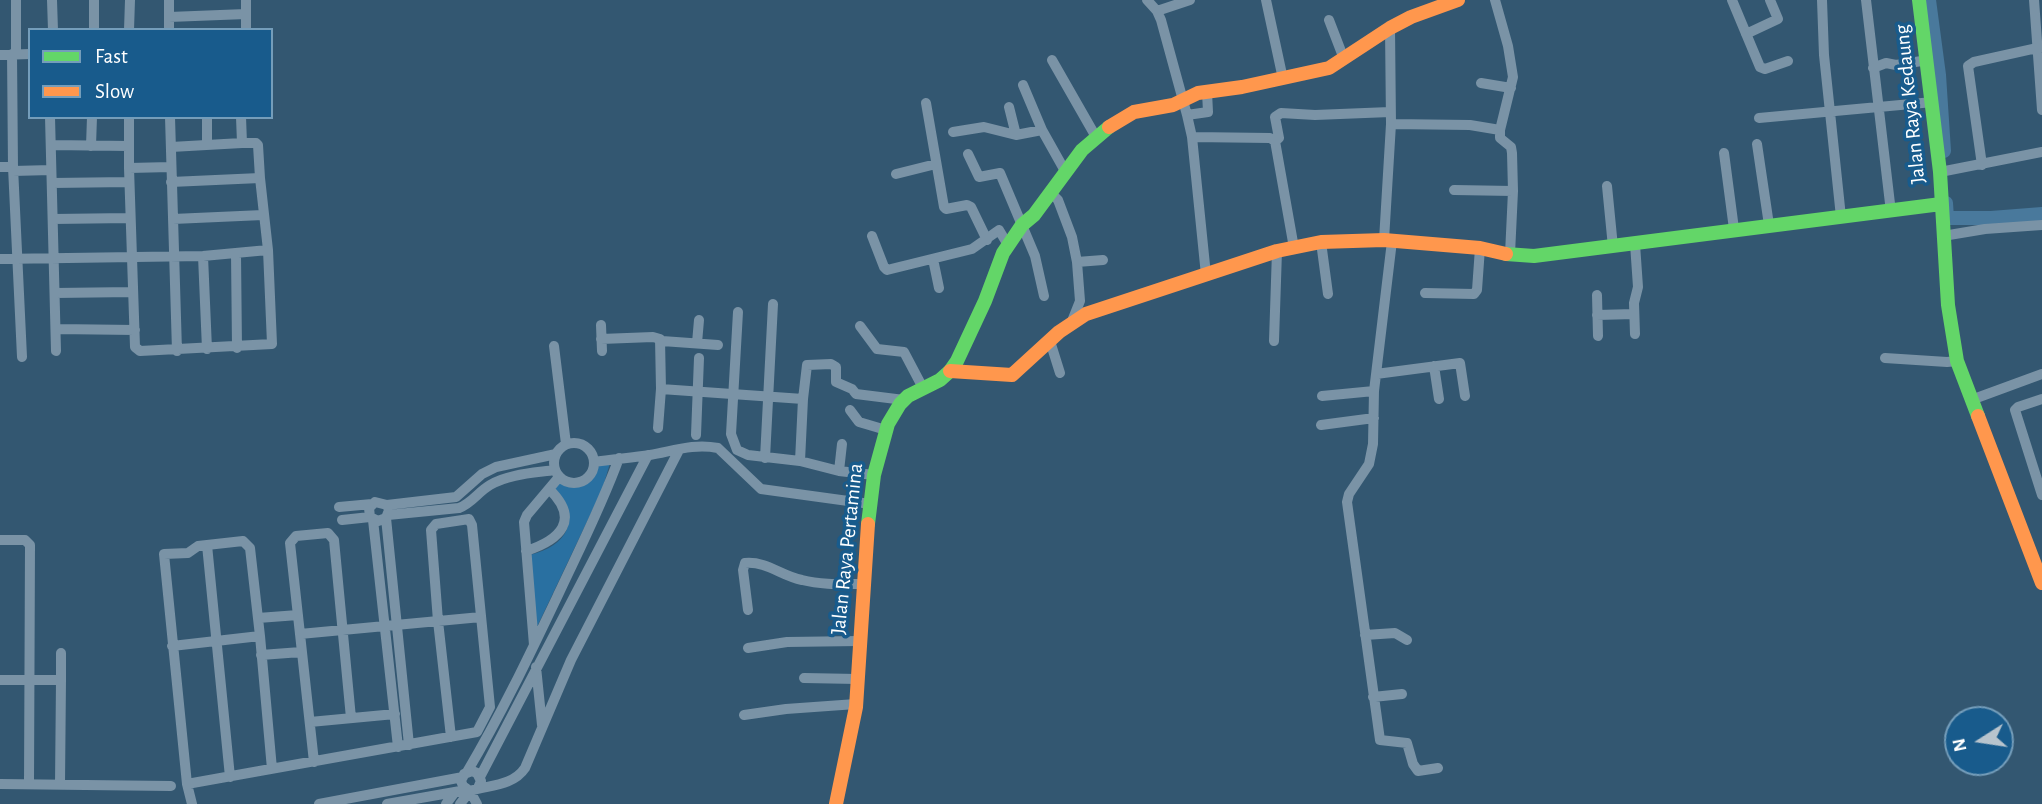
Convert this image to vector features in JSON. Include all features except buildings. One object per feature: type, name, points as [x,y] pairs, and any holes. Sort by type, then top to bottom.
[{"type":"street","points":[[16,0],[13,169],[22,357]]},
{"type":"street","points":[[52,0],[53,28]]},
{"type":"street","points":[[94,0],[94,28]]},
{"type":"street","points":[[129,28],[130,0]]},
{"type":"street","points":[[169,0],[169,28]]},
{"type":"street","points":[[246,0],[246,28]]},
{"type":"street","points":[[1147,0],[1157,11],[1192,137],[1206,275]]},
{"type":"street","points":[[1157,11],[1191,0]]},
{"type":"street","points":[[1266,0],[1283,79]]},
{"type":"street","name":"Jalan Raya Pertamina","points":[[836,804],[837,789],[853,727],[870,504],[874,475],[886,430],[893,414],[904,400],[940,380],[957,361],[985,301],[1003,253],[1022,225],[1034,215],[1082,150],[1121,118],[1135,112],[1185,108],[1198,93],[1316,73],[1344,60],[1390,28],[1434,5],[1458,0]]},
{"type":"street","points":[[1495,0],[1511,58],[1513,76],[1500,130],[1500,138],[1510,147],[1512,153],[1510,254]]},
{"type":"street","points":[[1732,0],[1762,68],[1788,61]]},
{"type":"street","points":[[1746,34],[1778,19],[1770,0]]},
{"type":"street","points":[[1822,0],[1824,55],[1842,217]]},
{"type":"street","points":[[1866,0],[1891,212]]},
{"type":"street","name":"Jalan Raya Kedaung","points":[[1919,0],[1945,172],[1941,204],[1948,305],[1957,361],[1978,398],[2042,583]]},
{"type":"street","points":[[2037,3],[2042,109]]},
{"type":"street","points":[[169,17],[246,14]]},
{"type":"street","points":[[1329,20],[1344,60]]},
{"type":"street","points":[[1390,28],[1388,240],[1374,391],[1373,444],[1369,464],[1349,494],[1347,502],[1380,740],[1407,743],[1416,771],[1438,768]]},
{"type":"street","points":[[1982,165],[1968,66],[1974,62],[2039,48]]},
{"type":"street","points":[[0,55],[28,54]]},
{"type":"street","points":[[1052,61],[1096,136]]},
{"type":"street","points":[[1873,68],[1886,63],[1896,65],[1928,61]]},
{"type":"street","points":[[1481,83],[1511,89]]},
{"type":"street","points":[[1023,85],[1042,130],[1065,171]]},
{"type":"street","points":[[1759,118],[1933,102]]},
{"type":"street","points":[[926,103],[945,208],[971,207],[987,240]]},
{"type":"street","points":[[1009,107],[1016,135]]},
{"type":"street","points":[[1275,141],[1279,138],[1275,117],[1281,113],[1315,115],[1390,111]]},
{"type":"street","points":[[50,119],[56,351]]},
{"type":"street","points":[[91,146],[92,119]]},
{"type":"street","points":[[129,119],[132,292],[137,350],[177,351],[269,345],[273,342],[268,250],[258,145],[242,143],[171,147]]},
{"type":"street","points":[[170,119],[177,351]]},
{"type":"street","points":[[207,119],[207,144]]},
{"type":"street","points":[[241,119],[242,143]]},
{"type":"street","points":[[1391,124],[1470,125],[1500,130]]},
{"type":"street","points":[[953,132],[984,127],[1016,135],[1042,130]]},
{"type":"street","points":[[1192,137],[1270,138],[1275,141],[1294,247]]},
{"type":"street","points":[[1756,144],[1769,225]]},
{"type":"street","points":[[51,145],[129,146]]},
{"type":"street","points":[[1945,172],[2042,152]]},
{"type":"street","points":[[1724,153],[1734,229]]},
{"type":"street","points":[[968,154],[980,177],[1000,173],[1035,256],[1044,296]]},
{"type":"street","points":[[896,174],[936,164]]},
{"type":"street","points":[[0,167],[51,170]]},
{"type":"street","points":[[129,168],[171,167]]},
{"type":"street","points":[[171,182],[260,178]]},
{"type":"street","points":[[52,183],[129,182]]},
{"type":"street","points":[[1607,186],[1613,247]]},
{"type":"street","points":[[1454,190],[1513,191]]},
{"type":"street","points":[[1050,192],[1058,200],[1072,237],[1077,262],[1080,300],[1072,321]]},
{"type":"street","points":[[950,371],[1012,375],[1072,321],[1114,304],[1276,251],[1321,242],[1388,240],[1534,256],[1941,204]]},
{"type":"street","points":[[173,219],[263,215]]},
{"type":"street","points":[[53,219],[130,218]]},
{"type":"street","points":[[1945,236],[1985,229],[2042,225]]},
{"type":"street","points":[[872,236],[887,270],[972,249],[996,231],[1000,231],[1008,245]]},
{"type":"street","points":[[1321,242],[1328,294]]},
{"type":"street","points":[[1635,244],[1638,288],[1634,301],[1635,334]]},
{"type":"street","points":[[1425,293],[1474,294],[1477,290],[1480,248]]},
{"type":"street","points":[[0,259],[203,256],[268,250]]},
{"type":"street","points":[[1274,341],[1276,251]]},
{"type":"street","points":[[236,254],[237,348]]},
{"type":"street","points":[[203,256],[207,349]]},
{"type":"street","points":[[933,259],[939,288]]},
{"type":"street","points":[[1077,262],[1103,260]]},
{"type":"street","points":[[55,293],[132,292]]},
{"type":"street","points":[[1597,295],[1598,336]]},
{"type":"street","points":[[765,458],[773,304]]},
{"type":"street","points":[[738,312],[731,435],[733,443],[743,453],[765,458],[800,461],[839,471],[874,475]]},
{"type":"street","points":[[1597,315],[1634,314]]},
{"type":"street","points":[[697,343],[699,320]]},
{"type":"street","points":[[601,325],[602,351]]},
{"type":"street","points":[[860,326],[877,349],[904,352],[923,388]]},
{"type":"street","points":[[56,329],[135,330]]},
{"type":"street","points":[[601,339],[653,337],[662,341],[718,345]]},
{"type":"street","points":[[658,428],[662,341]]},
{"type":"street","points":[[1050,341],[1060,373]]},
{"type":"street","points":[[554,346],[566,444]]},
{"type":"street","points":[[696,435],[699,358]]},
{"type":"street","points":[[1885,358],[1957,361]]},
{"type":"street","points":[[1376,374],[1460,363],[1465,396]]},
{"type":"street","points":[[800,461],[807,365],[831,364],[835,367],[836,382],[852,389],[856,394],[904,400]]},
{"type":"street","points":[[1434,366],[1439,399]]},
{"type":"street","points":[[1978,398],[2042,374]]},
{"type":"street","points":[[661,389],[803,399]]},
{"type":"street","points":[[1322,396],[1374,391]]},
{"type":"street","points":[[2042,399],[2015,410],[2042,495]]},
{"type":"street","points":[[850,410],[863,424],[886,430]]},
{"type":"street","points":[[1321,425],[1374,418]]},
{"type":"street","points":[[342,520],[372,518],[377,521],[387,513],[456,497],[482,474],[496,467],[556,454],[566,444],[574,443],[587,448],[594,462],[591,472],[582,481],[570,482],[557,473],[500,480],[489,485],[468,505],[459,508],[387,513]]},
{"type":"street","points":[[839,471],[842,444]]},
{"type":"street","points":[[594,462],[695,446],[718,448],[758,486],[767,491],[870,504]]},
{"type":"street","points":[[387,804],[433,800],[507,783],[520,775],[571,660],[678,450]]},
{"type":"street","points":[[543,727],[524,522],[549,489],[557,473],[556,454]]},
{"type":"street","points":[[460,804],[480,777],[648,455]]},
{"type":"street","points":[[477,804],[463,786],[465,774],[501,715],[606,493],[619,458]]},
{"type":"street","points":[[526,551],[551,541],[563,528],[565,512],[549,489]]},
{"type":"street","points":[[606,493],[621,503]]},
{"type":"street","points":[[339,507],[380,501],[387,513],[395,714],[403,746]]},
{"type":"street","points":[[372,504],[369,512],[391,625],[403,746]]},
{"type":"street","points":[[187,784],[314,762],[403,746],[451,737],[477,732],[490,707],[469,519],[432,527],[438,621],[451,737]]},
{"type":"street","points":[[314,762],[290,543],[296,536],[328,533],[334,540],[351,718]]},
{"type":"street","points":[[0,540],[25,540],[30,545],[29,784]]},
{"type":"street","points":[[192,804],[187,784],[164,554],[188,553],[198,546],[243,541],[248,543],[260,636],[272,769]]},
{"type":"street","points":[[207,545],[230,777]]},
{"type":"street","points":[[748,610],[743,570],[745,563],[768,565],[801,580],[829,584],[863,584]]},
{"type":"street","points":[[258,618],[298,615]]},
{"type":"street","points":[[300,634],[481,617]]},
{"type":"street","points":[[1365,635],[1395,633],[1407,640]]},
{"type":"street","points":[[172,646],[260,636]]},
{"type":"street","points":[[748,648],[788,642],[859,641]]},
{"type":"street","points":[[261,655],[301,652]]},
{"type":"street","points":[[60,785],[61,653]]},
{"type":"street","points":[[804,678],[856,679]]},
{"type":"street","points":[[0,680],[61,680]]},
{"type":"street","points":[[1373,697],[1402,694]]},
{"type":"street","points":[[744,715],[856,704]]},
{"type":"street","points":[[310,722],[395,714]]},
{"type":"street","points":[[319,804],[465,774],[477,773],[480,777]]},
{"type":"street","points":[[0,784],[171,786]]},
{"type":"street","points":[[446,804],[468,790]]},
{"type":"shaded area","points":[[610,463],[602,490],[535,631],[530,555],[553,545],[561,538],[569,521],[568,511],[555,489],[560,482],[573,486],[584,485],[593,478],[599,465]]},
{"type":"waterway","points":[[1929,0],[1939,75],[1944,151]]},
{"type":"waterway","points":[[1946,203],[1947,218],[2042,214]]},
{"type":"traffic: fast","points":[[1919,0],[1940,172],[1948,305],[1957,361],[1978,416]]},
{"type":"traffic: fast","points":[[868,524],[874,475],[888,424],[900,404],[908,396],[940,380],[950,371],[985,301],[1003,253],[1082,150],[1109,127]]},
{"type":"traffic: fast","points":[[1506,254],[1534,256],[1941,204]]},
{"type":"traffic: slow","points":[[1109,127],[1134,112],[1173,105],[1198,93],[1242,87],[1329,68],[1390,28],[1411,17],[1458,0]]},
{"type":"traffic: slow","points":[[950,371],[1012,375],[1059,332],[1086,314],[1277,251],[1321,242],[1384,240],[1480,248],[1506,254]]},
{"type":"traffic: slow","points":[[1978,416],[2042,583]]},
{"type":"traffic: slow","points":[[836,804],[856,707],[868,524]]}]
